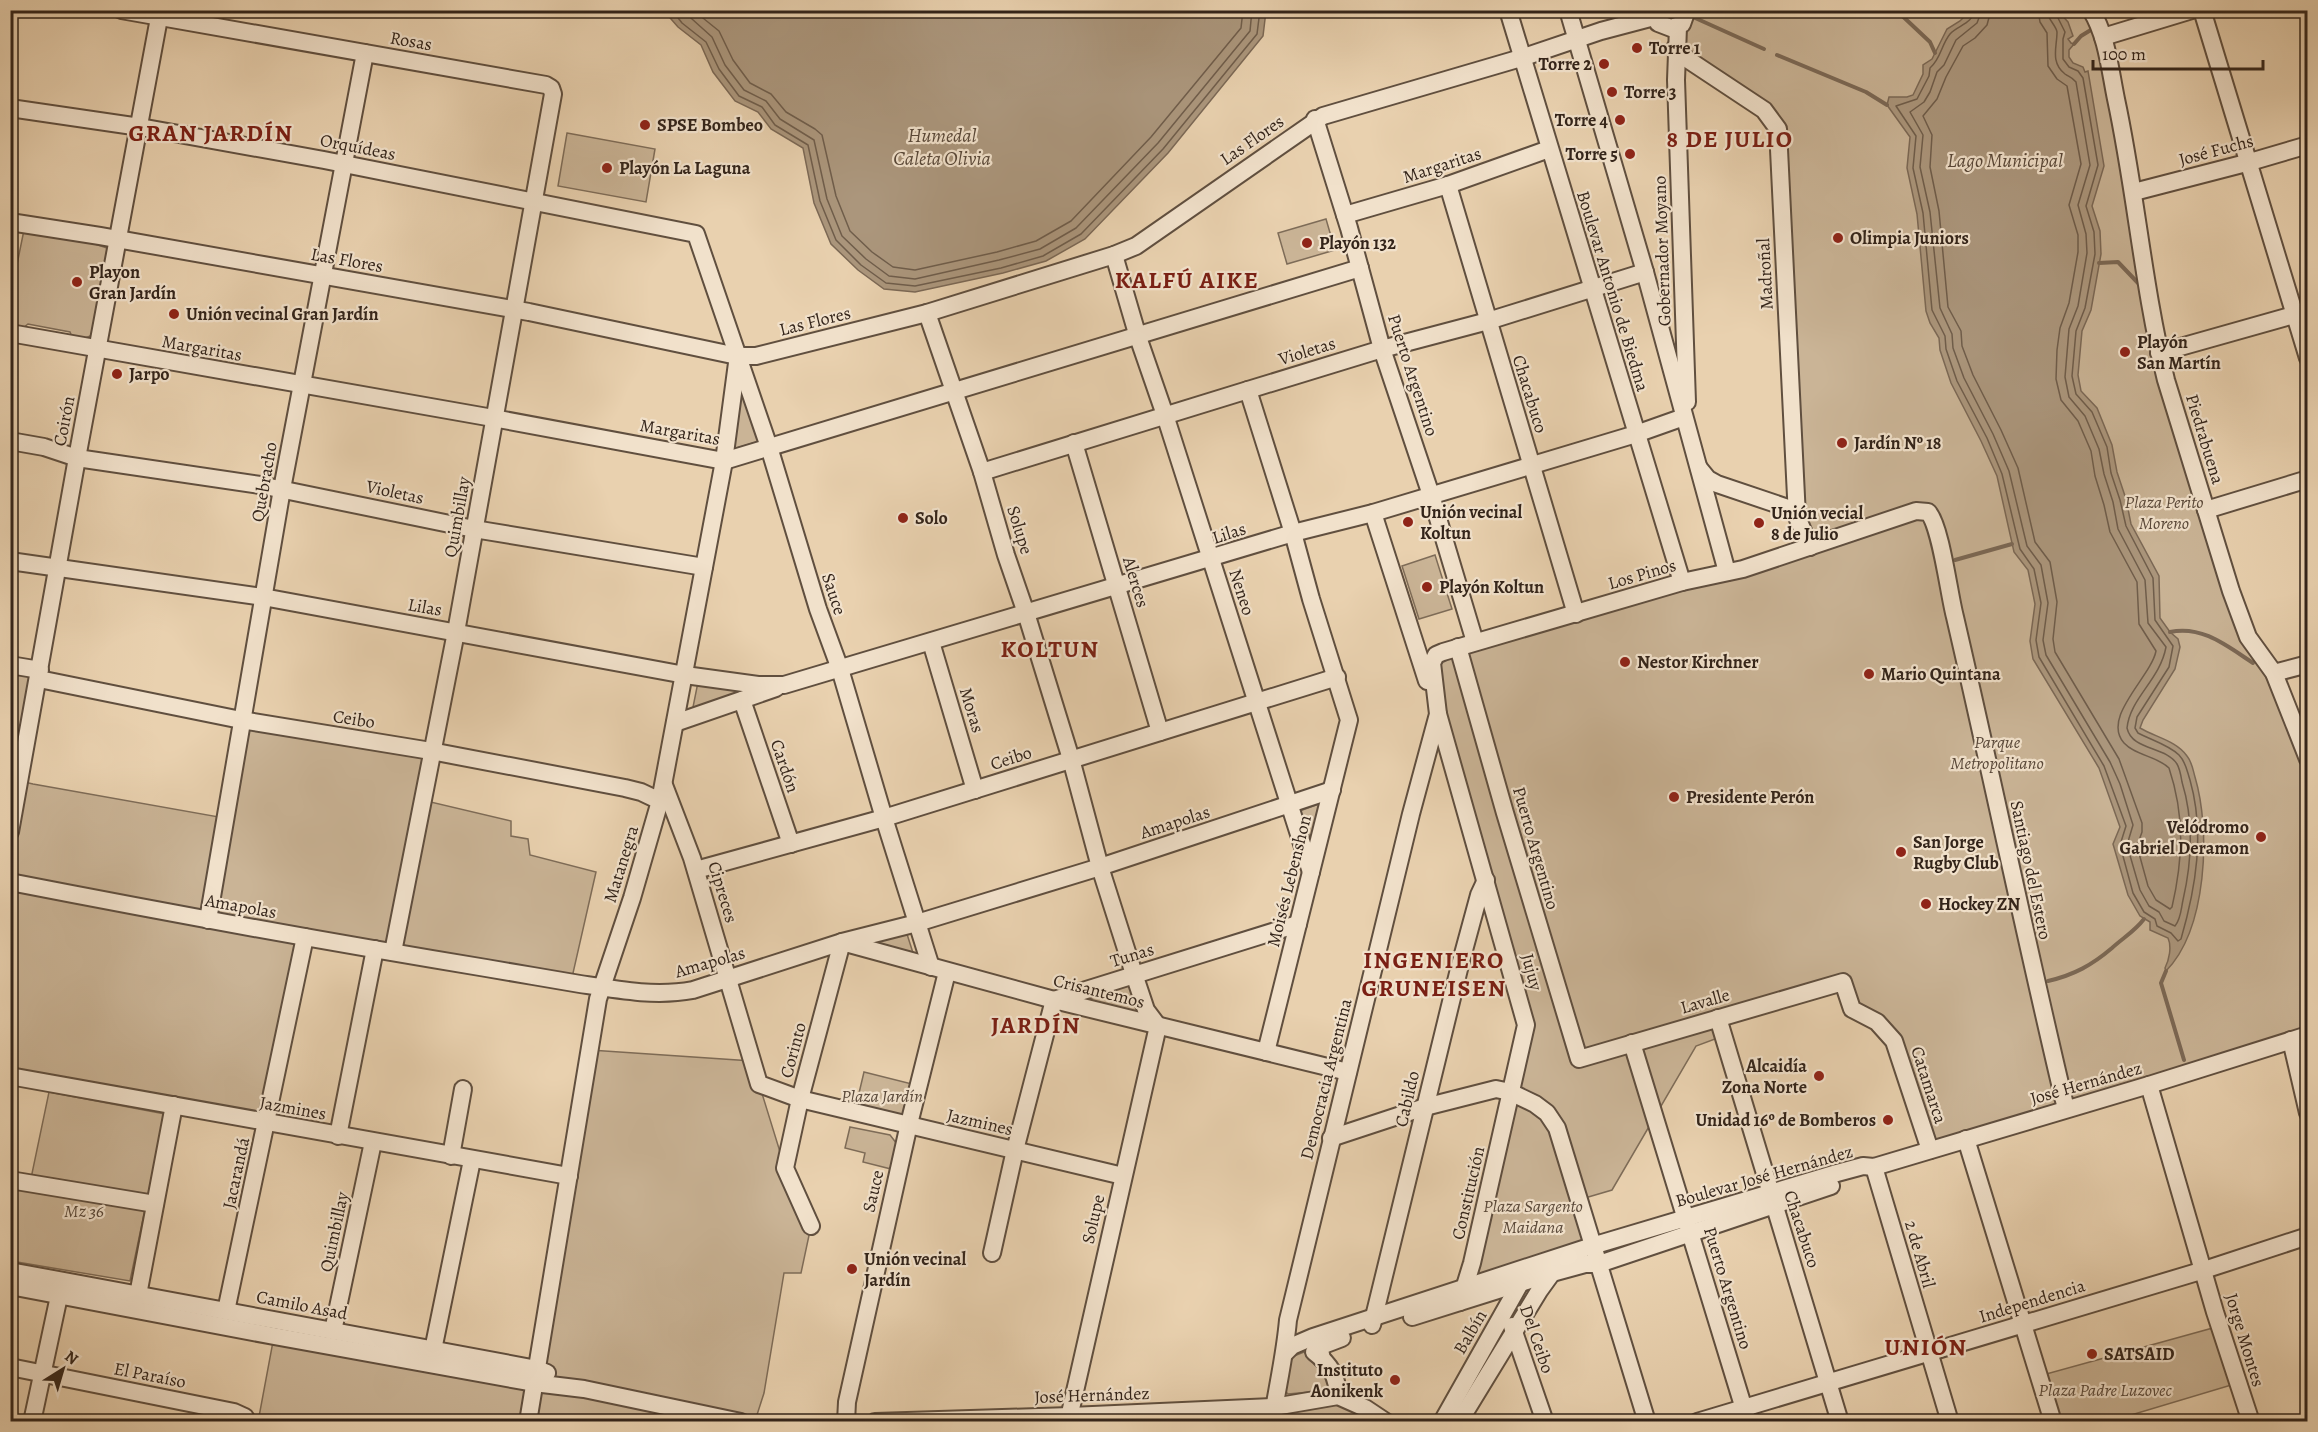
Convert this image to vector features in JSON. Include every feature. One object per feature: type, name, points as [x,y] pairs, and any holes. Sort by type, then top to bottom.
[{"type":"street","name":"Rosas","points":[[121,10],[546,85],[551,88]]},
{"type":"street","name":"Boulevar Antonio de Biedma","points":[[1508,10],[1682,582]]},
{"type":"street","name":"Boulevar Antonio de Biedma","points":[[1568,10],[1645,272],[1727,572]]},
{"type":"street","name":"Gobernador Moyano","points":[[1684,417],[1687,406],[1675,48],[1678,27],[1685,20],[1687,10]]},
{"type":"street","name":"Piedrabuena","points":[[2091,10],[2103,37],[2134,192],[2137,225],[2159,353],[2231,591],[2248,637],[2274,673],[2307,759]]},
{"type":"street","points":[[2103,37],[2192,10]]},
{"type":"street","points":[[2202,10],[2301,313],[2307,358]]},
{"type":"street","name":"Las Flores","points":[[10,222],[513,309],[737,356],[756,356],[927,313],[1114,255],[1136,246],[1316,119],[1333,112],[1521,58],[1654,14]]},
{"type":"street","points":[[1654,14],[1658,23],[1664,27],[1678,27]]},
{"type":"street","name":"Coirón","points":[[10,832],[159,18]]},
{"type":"street","name":"Madroñal","points":[[1675,48],[1678,53],[1764,110],[1778,129],[1797,514],[1810,547]]},
{"type":"street","name":"Quebracho","points":[[208,920],[282,489],[365,53]]},
{"type":"street","name":"Quimbillay","points":[[393,952],[456,632],[553,94],[551,88]]},
{"type":"street","name":"Orquídeas","points":[[10,108],[140,127],[343,164],[696,234]]},
{"type":"street","name":"Puerto Argentino","points":[[1316,119],[1382,349],[1431,495],[1475,642]]},
{"type":"street","name":"José Fuchs","points":[[2134,192],[2307,145]]},
{"type":"street","name":"Margaritas","points":[[1345,215],[1448,185],[1549,149]]},
{"type":"street","name":"Chacabuco","points":[[1448,185],[1576,614]]},
{"type":"street","name":"Sauce","points":[[696,234],[770,447],[818,609],[840,669],[931,967]]},
{"type":"street","name":"Neneo","points":[[1114,255],[1137,337],[1165,415],[1311,872]]},
{"type":"street","name":"Margaritas","points":[[10,333],[724,461],[1360,268]]},
{"type":"street","name":"Violetas","points":[[982,472],[1382,349],[1488,321],[1645,272]]},
{"type":"street","name":"Solupe","points":[[927,313],[982,472],[1006,555],[1026,612],[1071,759],[1100,867],[1134,974],[1146,1010],[1158,1026],[1069,1419]]},
{"type":"street","points":[[2159,353],[2301,313]]},
{"type":"street","name":"Matanegra","points":[[528,1422],[598,999],[632,898],[660,801],[724,461],[737,356]]},
{"type":"street","points":[[1248,390],[1337,677]]},
{"type":"street","name":"Lilas","points":[[675,723],[784,685],[1026,612],[1211,560],[1293,533],[1373,513],[1636,434],[1684,417]]},
{"type":"street","name":"Violetas","points":[[10,441],[44,447],[77,458],[282,489],[474,529],[704,567]]},
{"type":"street","name":"Alerces","points":[[1074,443],[1160,732]]},
{"type":"street","name":"Violetas","points":[[10,452],[54,459],[77,458]]},
{"type":"street","points":[[1699,468],[1708,479],[1717,484],[1785,507],[1797,514]]},
{"type":"street","points":[[2206,510],[2307,479]]},
{"type":"street","name":"Los Pinos","points":[[1438,714],[1432,663],[1436,656],[1475,642],[1810,547],[1916,510]]},
{"type":"street","name":"Santiago del Estero","points":[[1916,510],[1928,512],[1936,525],[2024,935],[2066,1109]]},
{"type":"street","name":"Jujuy","points":[[1373,513],[1438,714],[1526,1025],[1510,1092]]},
{"type":"street","name":"Lilas","points":[[10,553],[58,566]]},
{"type":"street","name":"Lilas","points":[[10,561],[58,566],[263,597],[685,675],[758,685],[784,685]]},
{"type":"street","name":"Moras","points":[[931,642],[975,790]]},
{"type":"street","name":"Puerto Argentino","points":[[1458,647],[1579,1059]]},
{"type":"street","points":[[2274,673],[2307,664]]},
{"type":"street","name":"Ceibo","points":[[10,665],[39,675],[241,720],[431,751],[625,788],[641,792],[660,801]]},
{"type":"street","name":"Ceibo","points":[[696,870],[884,818],[1337,677]]},
{"type":"street","name":"Moisés Lebenshon","points":[[1266,1052],[1348,720],[1337,677]]},
{"type":"street","name":"Cardón","points":[[742,700],[791,844]]},
{"type":"street","name":"Democracia Argentina","points":[[1273,1414],[1285,1353],[1288,1320],[1411,814],[1438,714]]},
{"type":"street","name":"Cipreces","points":[[663,783],[696,870],[759,1084]]},
{"type":"street","name":"Amapolas","points":[[10,882],[208,920],[602,988],[673,994],[1100,867],[1332,790]]},
{"type":"street","name":"Cabildo","points":[[1373,1323],[1460,965],[1479,895],[1486,880]]},
{"type":"street","name":"Tunas","points":[[1054,1000],[1298,924]]},
{"type":"street","name":"Jacarandá","points":[[226,1311],[305,937]]},
{"type":"street","name":"Crisantemos","points":[[842,942],[1054,1000],[1348,1072]]},
{"type":"street","name":"Corinto","points":[[811,1226],[785,1168],[800,1099],[842,942]]},
{"type":"street","points":[[339,1136],[375,949]]},
{"type":"street","name":"Sauce","points":[[846,1422],[847,1402],[909,1124],[947,972]]},
{"type":"street","name":"Lavalle","points":[[1579,1059],[1843,982]]},
{"type":"street","name":"Catamarca","points":[[1843,982],[1852,1009],[1877,1022],[1894,1041],[1930,1150]]},
{"type":"street","points":[[992,1253],[1015,1150],[1054,1000]]},
{"type":"street","name":"Chacabuco","points":[[1718,1018],[1840,1422]]},
{"type":"street","name":"José Hernández","points":[[1874,1167],[2307,1035]]},
{"type":"street","points":[[2291,1040],[2307,1113]]},
{"type":"street","name":"Puerto Argentino","points":[[1632,1043],[1746,1414]]},
{"type":"street","name":"Jazmines","points":[[10,1076],[569,1176]]},
{"type":"street","name":"Jazmines","points":[[759,1084],[800,1099],[1124,1176]]},
{"type":"street","points":[[2149,1085],[2204,1270]]},
{"type":"street","points":[[451,1156],[463,1089]]},
{"type":"street","points":[[1331,1138],[1425,1107],[1488,1090],[1510,1092],[1542,1109],[1557,1128],[1647,1422]]},
{"type":"street","name":"Constitución","points":[[1462,1295],[1472,1263],[1510,1092]]},
{"type":"street","points":[[138,1295],[174,1105]]},
{"type":"street","name":"Catamarca","points":[[1966,1139],[2054,1422]]},
{"type":"street","name":"Quimbillay","points":[[333,1331],[373,1142]]},
{"type":"street","points":[[433,1350],[472,1160]]},
{"type":"street","name":"Boulevar José Hernández","points":[[1462,1295],[1483,1283],[1545,1269],[1599,1264],[1688,1226],[1772,1199],[1868,1174],[1874,1167]]},
{"type":"street","name":"2 de Abril","points":[[1874,1167],[1950,1422]]},
{"type":"street","points":[[10,1180],[155,1204]]},
{"type":"street","name":"Boulevar José Hernández","points":[[1545,1269],[1592,1246],[1688,1226]]},
{"type":"street","name":"Independencia","points":[[1697,1422],[1746,1414],[1829,1382],[2204,1270],[2307,1236]]},
{"type":"street","name":"Balbín","points":[[1442,1422],[1528,1272],[1545,1269]]},
{"type":"street","name":"Balbín","points":[[1460,1422],[1514,1332],[1545,1269]]},
{"type":"street","name":"Jorge Montes","points":[[2204,1270],[2215,1312],[2251,1422]]},
{"type":"street","name":"Camilo Asad","points":[[10,1271],[433,1350],[584,1389],[741,1422]]},
{"type":"street","name":"Del Ceibo","points":[[1483,1283],[1495,1283],[1500,1291],[1545,1422]]},
{"type":"street","name":"Boulevar José Hernández","points":[[1285,1353],[1292,1346],[1301,1343],[1462,1295],[1500,1291],[1520,1284]]},
{"type":"street","name":"Camilo Asad","points":[[10,1286],[536,1376]]},
{"type":"street","points":[[32,1422],[59,1296]]},
{"type":"street","points":[[1288,1320],[1290,1329],[1301,1343],[1323,1359],[1333,1370],[1337,1379],[1338,1396],[1365,1408],[1386,1422]]},
{"type":"street","name":"Boulevar José Hernández","points":[[1323,1359],[1320,1350],[1326,1343],[1373,1323]]},
{"type":"street","name":"El Paraíso","points":[[10,1367],[224,1409],[246,1419]]},
{"type":"street","name":"José Hernández","points":[[875,1422],[1273,1414],[1338,1396]]},
{"type":"green space","name":"Parque Metropolitano","points":[[1687,11],[2091,11],[2159,353],[2231,591],[2307,759],[2307,1035],[1930,1150],[1894,1041],[1852,1009],[1843,982],[1718,1018],[1723,1036],[1696,1046],[1612,1190],[1578,1200],[1592,1246],[1464,1288],[1526,1025],[1438,714],[1436,655],[1810,547],[1797,517],[1778,129],[1678,53]]},
{"type":"green space","name":"Playón La Laguna","points":[[567,133],[655,149],[646,202],[558,186]]},
{"type":"green space","name":"Playón 132","points":[[1326,219],[1335,250],[1287,264],[1278,233]]},
{"type":"green space","points":[[24,230],[95,244],[107,248],[110,252],[95,334],[83,339],[72,337],[70,332],[28,324],[23,328],[11,326],[11,294]]},
{"type":"green space","points":[[737,369],[763,440],[727,451]]},
{"type":"green space","name":"Playón Koltun","points":[[1435,555],[1452,609],[1419,619],[1402,566]]},
{"type":"green space","points":[[10,665],[40,670],[20,781],[33,784],[224,818],[241,720],[431,751],[422,800],[511,821],[511,836],[528,839],[530,855],[596,872],[571,982],[305,937],[266,1123],[11,1076]]},
{"type":"green space","points":[[698,682],[760,688],[692,712]]},
{"type":"green space","points":[[1324,802],[1311,855],[1297,812]]},
{"type":"green space","points":[[906,931],[914,956],[868,943]]},
{"type":"green space","points":[[1129,979],[1146,1018],[1073,999]]},
{"type":"green space","points":[[590,1050],[752,1061],[785,1168],[811,1226],[801,1273],[784,1273],[764,1393],[755,1421],[258,1422],[274,1336],[534,1383]]},
{"type":"green space","name":"Plaza Jardín","points":[[864,1072],[912,1084],[904,1113],[895,1119],[855,1110]]},
{"type":"green space","name":"Mz 36","points":[[49,1092],[165,1114],[130,1281],[11,1261],[10,1185],[29,1188]]},
{"type":"green space","name":"Plaza Jardín","points":[[850,1127],[890,1135],[897,1144],[891,1169],[863,1162],[865,1153],[845,1148]]},
{"type":"green space","name":"Plaza Padre Luzovec","points":[[2220,1326],[2238,1383],[2121,1418],[2122,1421],[2053,1422],[2039,1376]]},
{"type":"green space","points":[[1304,1352],[1327,1371],[1331,1390],[1288,1394],[1281,1387],[1289,1358]]},
{"type":"green space","points":[[1338,1396],[1385,1422],[1272,1422],[1274,1407]]},
{"type":"water","name":"Humedal Caleta Olivia","points":[[664,11],[1266,11],[1263,36],[1168,153],[1085,239],[1046,261],[915,292],[884,289],[858,270],[831,244],[814,203],[803,148],[771,129],[758,112],[735,101],[713,72],[701,45],[678,27]]},
{"type":"water","name":"Lago Municipal","points":[[1970,11],[2058,11],[2068,22],[2073,36],[2068,39],[2074,44],[2069,50],[2069,57],[2073,63],[2083,67],[2085,72],[2088,71],[2104,166],[2092,206],[2100,231],[2101,254],[2091,310],[2082,331],[2078,375],[2081,391],[2097,408],[2112,445],[2131,524],[2159,576],[2160,618],[2178,639],[2180,647],[2175,669],[2140,728],[2178,747],[2189,758],[2200,799],[2203,824],[2202,878],[2197,905],[2190,931],[2180,953],[2166,971],[2170,949],[2168,938],[2150,930],[2150,922],[2140,916],[2128,895],[2113,844],[2120,827],[2099,768],[2033,659],[2030,641],[2035,604],[2028,570],[2014,552],[1997,476],[1951,383],[1940,350],[1939,338],[1926,311],[1917,214],[1907,168],[1910,137],[1887,105],[1889,97],[1913,95],[1923,74],[1923,65],[1932,59],[1947,29]]},
{"type":"waterway","points":[[1896,10],[1930,42],[1935,53]]},
{"type":"waterway","points":[[1693,17],[1764,49]]},
{"type":"waterway","points":[[2074,44],[2081,36],[2094,28]]},
{"type":"waterway","points":[[1777,55],[1866,92],[1887,105]]},
{"type":"waterway","points":[[2099,263],[2118,262],[2138,283]]},
{"type":"waterway","points":[[1955,560],[2012,544]]},
{"type":"waterway","points":[[2170,632],[2193,632],[2214,638],[2253,663]]},
{"type":"waterway","points":[[2048,981],[2066,976],[2090,964],[2105,954],[2144,919]]},
{"type":"waterway","points":[[2166,971],[2161,983],[2184,1060]]},
{"type":"place","name":"Torre 1","points":[[1637,48]]},
{"type":"place","name":"Torre 2","points":[[1604,64]]},
{"type":"place","name":"Torre 3","points":[[1612,92]]},
{"type":"place","name":"Torre 4","points":[[1620,120]]},
{"type":"place","name":"SPSE Bombeo","points":[[645,125]]},
{"type":"place","name":"Torre 5","points":[[1630,154]]},
{"type":"place","name":"Playón La Laguna","points":[[607,168]]},
{"type":"place","name":"Olimpia Juniors","points":[[1838,238]]},
{"type":"place","name":"Playón 132","points":[[1307,243]]},
{"type":"place","name":"Playon Gran Jardín","points":[[77,282]]},
{"type":"place","name":"Unión vecinal Gran Jardín","points":[[174,314]]},
{"type":"place","name":"Playón San Martín","points":[[2125,352]]},
{"type":"place","name":"Jarpo","points":[[117,374]]},
{"type":"place","name":"Jardín Nº 18","points":[[1842,443]]},
{"type":"place","name":"Solo","points":[[903,518]]},
{"type":"place","name":"Unión vecinal Koltun","points":[[1408,522]]},
{"type":"place","name":"Unión vecial 8 de Julio","points":[[1759,523]]},
{"type":"place","name":"Playón Koltun","points":[[1427,587]]},
{"type":"place","name":"Nestor Kirchner","points":[[1625,662]]},
{"type":"place","name":"Mario Quintana","points":[[1869,674]]},
{"type":"place","name":"Presidente Perón","points":[[1674,797]]},
{"type":"place","name":"Velódromo Gabriel Deramon","points":[[2261,837]]},
{"type":"place","name":"San Jorge Rugby Club","points":[[1901,852]]},
{"type":"place","name":"Hockey ZN","points":[[1926,904]]},
{"type":"place","name":"Alcaidía Zona Norte","points":[[1819,1076]]},
{"type":"place","name":"Unidad 16º de Bomberos","points":[[1888,1120]]},
{"type":"place","name":"Unión vecinal Jardín","points":[[852,1269]]},
{"type":"place","name":"SATSAID","points":[[2092,1354]]},
{"type":"place","name":"Instituto Aonikenk","points":[[1395,1380]]},
{"type":"district","name":"GRAN JARDÍN","points":[[211,133]]},
{"type":"district","name":"8 DE JULIO","points":[[1730,139]]},
{"type":"district","name":"KALFÚ AIKE","points":[[1187,280]]},
{"type":"district","name":"KOLTUN","points":[[1050,649]]},
{"type":"district","name":"INGENIERO GRUNEISEN","points":[[1434,974]]},
{"type":"district","name":"JARDÍN","points":[[1036,1025]]},
{"type":"district","name":"UNIÓN","points":[[1926,1347]]},
{"type":"park label","name":"Plaza Perito Moreno","points":[[2164,512]]},
{"type":"park label","name":"Plaza Sargento Maidana","points":[[1533,1216]]}]
